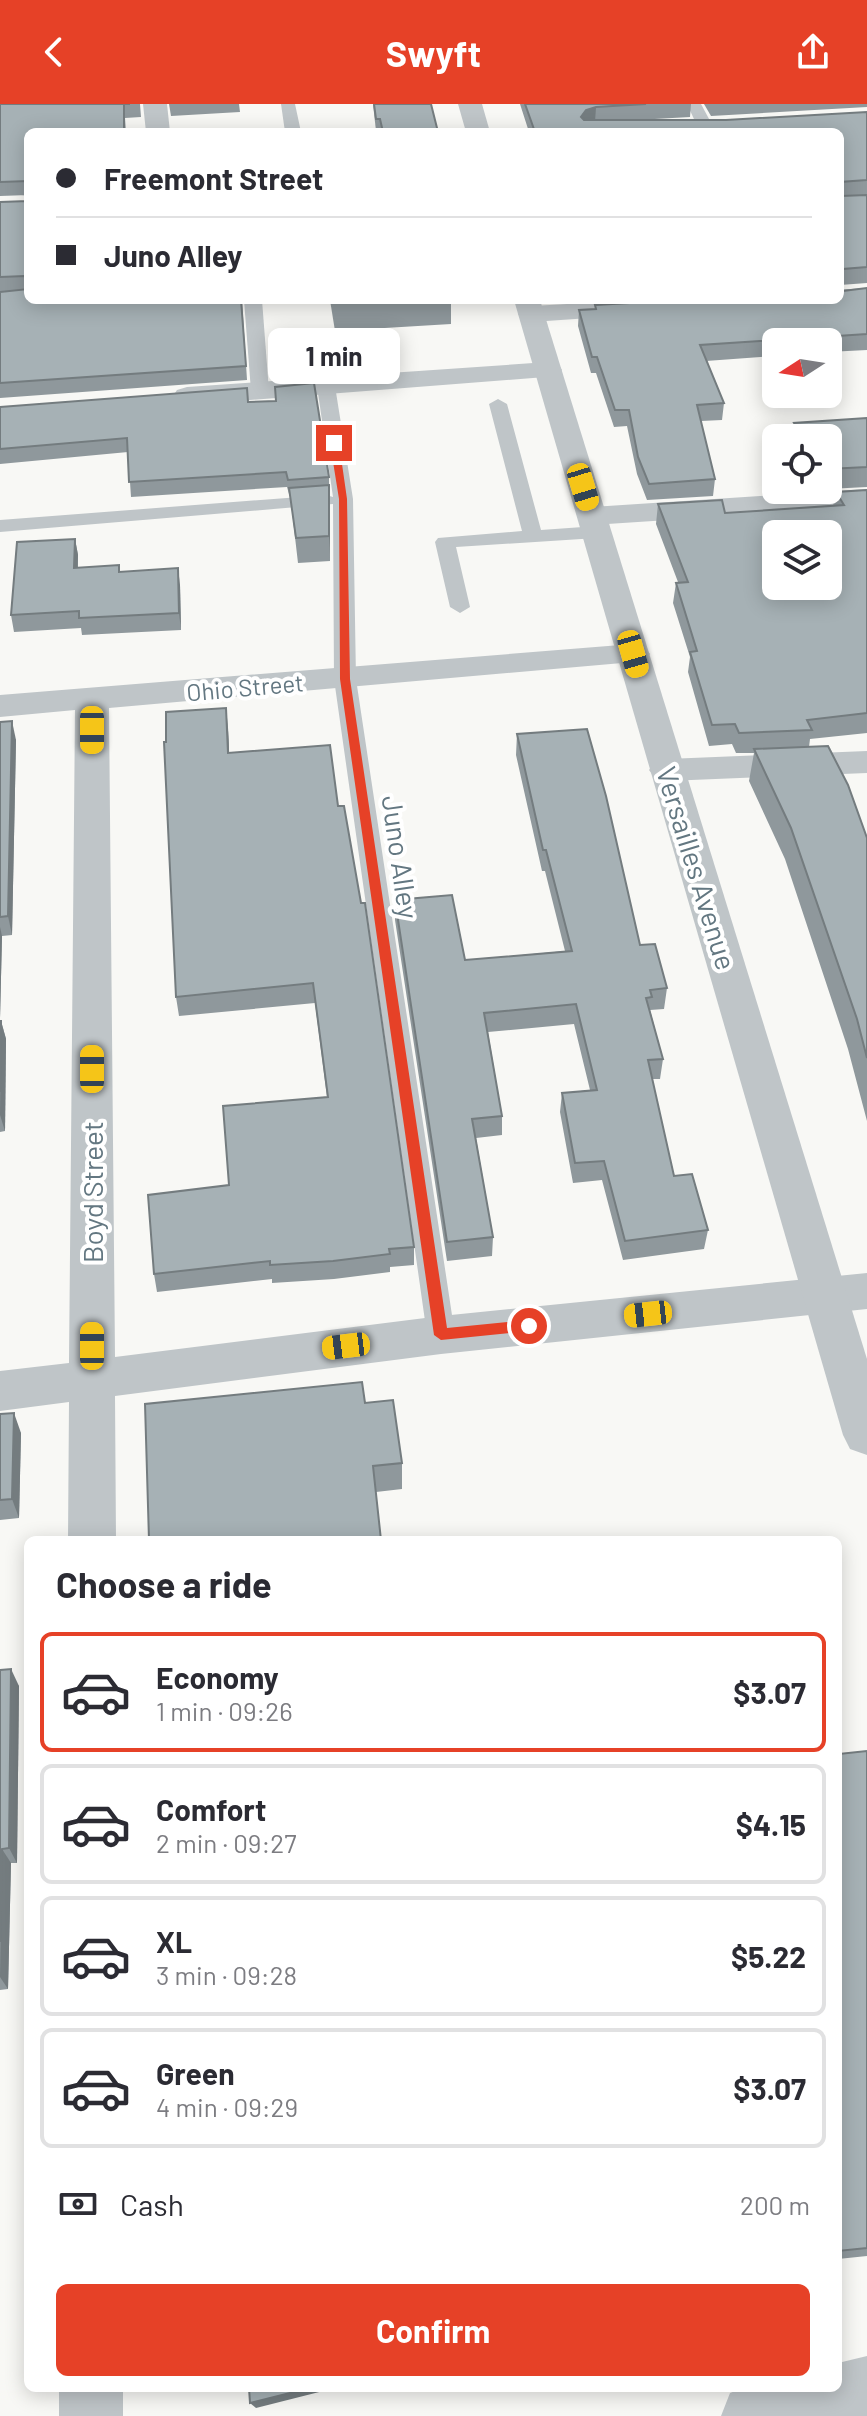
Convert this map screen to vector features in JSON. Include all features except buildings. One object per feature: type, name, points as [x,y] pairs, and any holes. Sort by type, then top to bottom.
[{"type":"street","points":[[155,104],[158,128]]},
{"type":"street","points":[[470,104],[477,128]]},
{"type":"street","points":[[673,128],[702,121],[734,124]]},
{"type":"street","points":[[530,307],[657,306]]},
{"type":"street","name":"Versailles Avenue","points":[[530,307],[667,770],[846,1294],[867,1435]]},
{"type":"street","points":[[153,399],[548,370]]},
{"type":"street","points":[[595,524],[867,498]]},
{"type":"street","name":"Ohio Street","points":[[0,706],[633,654]]},
{"type":"street","name":"Boyd Street","points":[[92,700],[92,1536]]},
{"type":"street","points":[[667,770],[867,762]]},
{"type":"street","points":[[0,1391],[441,1335],[846,1294]]},
{"type":"street","points":[[753,2416],[867,2388]]},
{"type":"street","points":[[91,2392],[91,2416]]},
{"type":"lane","points":[[288,104],[292,128]]},
{"type":"lane","points":[[253,304],[260,391]]},
{"type":"lane","name":"Juno Alley","points":[[326,386],[343,499],[345,679],[441,1335]]},
{"type":"lane","points":[[498,404],[533,536]]},
{"type":"lane","points":[[0,526],[343,499]]},
{"type":"lane","points":[[460,607],[445,542],[533,536],[595,524]]},
{"type":"route","points":[[334,443],[343,499],[345,679],[441,1335],[529,1326]]}]
